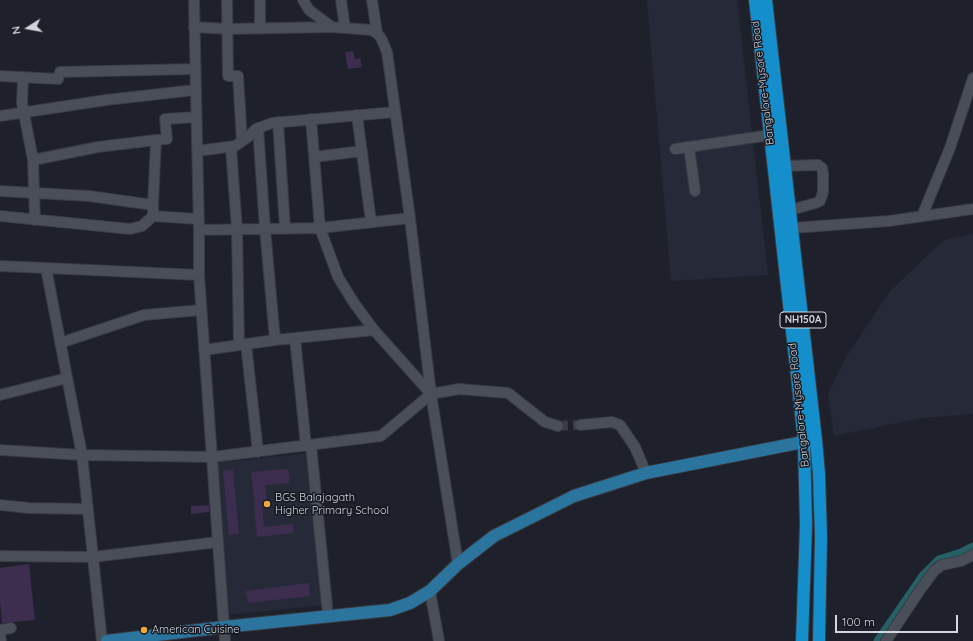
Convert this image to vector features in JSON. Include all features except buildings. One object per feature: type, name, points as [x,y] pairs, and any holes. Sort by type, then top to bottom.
[{"type":"highway","name":"Bangalore-Mysore Road","points":[[755,0],[770,135],[784,210],[804,442],[806,525],[802,641]]},
{"type":"highway","name":"Bangalore-Mysore Road","points":[[766,0],[785,166],[784,210],[792,228],[816,440],[821,537],[819,641]]},
{"type":"main road","points":[[107,641],[224,626],[390,610],[410,603],[430,591],[458,564],[494,536],[574,496],[646,473],[816,440]]},
{"type":"street","points":[[194,0],[199,275],[226,641]]},
{"type":"street","points":[[227,0],[228,76],[238,76],[242,141]]},
{"type":"street","points":[[260,0],[260,28]]},
{"type":"street","points":[[304,0],[309,10],[332,27]]},
{"type":"street","points":[[340,0],[345,28]]},
{"type":"street","points":[[372,0],[377,33]]},
{"type":"street","points":[[194,27],[228,29],[332,27],[371,30],[377,33],[381,38],[387,52],[410,218],[431,394],[458,564]]},
{"type":"street","points":[[0,76],[58,79],[60,72],[195,69]]},
{"type":"street","points":[[22,77],[22,103],[32,160],[35,193],[35,220]]},
{"type":"street","points":[[922,216],[950,148],[973,78]]},
{"type":"street","points":[[0,116],[106,100],[196,90]]},
{"type":"street","points":[[197,151],[235,146],[263,125],[278,122],[395,112]]},
{"type":"street","points":[[357,115],[371,222]]},
{"type":"street","points":[[32,160],[98,147],[167,139],[165,120],[196,117]]},
{"type":"street","points":[[311,119],[320,228],[338,277],[354,303],[374,330],[431,394]]},
{"type":"street","points":[[278,122],[285,228]]},
{"type":"street","points":[[258,128],[275,340]]},
{"type":"street","points":[[675,149],[770,135]]},
{"type":"street","points":[[153,216],[156,140]]},
{"type":"street","points":[[231,147],[238,230],[242,345],[258,452]]},
{"type":"street","points":[[689,147],[695,191]]},
{"type":"street","points":[[314,157],[362,151]]},
{"type":"street","points":[[784,210],[820,201],[823,192],[822,168],[815,164],[785,166]]},
{"type":"street","points":[[0,191],[89,196],[153,205]]},
{"type":"street","points":[[792,228],[889,221],[973,209]]},
{"type":"street","points":[[0,216],[130,229],[142,226],[153,216],[198,219]]},
{"type":"street","points":[[199,230],[320,228],[410,218]]},
{"type":"street","points":[[0,266],[199,275]]},
{"type":"street","points":[[46,268],[82,455],[102,641]]},
{"type":"street","points":[[60,343],[144,315],[201,310]]},
{"type":"street","points":[[204,350],[275,340],[374,330]]},
{"type":"street","points":[[295,338],[309,445],[328,616]]},
{"type":"street","points":[[0,395],[67,378]]},
{"type":"street","points":[[0,452],[212,457],[381,436],[431,394],[459,389],[508,393],[545,422],[558,426]]},
{"type":"street","points":[[580,425],[612,422],[620,425],[635,447],[646,473]]},
{"type":"street","points":[[0,505],[37,508],[88,509]]},
{"type":"street","points":[[0,556],[93,557],[218,542]]},
{"type":"street","points":[[886,641],[935,570],[942,565],[961,561],[973,555]]},
{"type":"street","points":[[430,591],[439,641]]},
{"type":"street","points":[[0,630],[11,628]]},
{"type":"street","points":[[0,635],[1,641]]},
{"type":"shaded area","points":[[647,0],[737,0],[768,275],[671,281]]},
{"type":"shaded area","points":[[973,234],[973,414],[922,418],[834,436],[828,394],[845,359],[889,292],[944,240]]},
{"type":"shaded area","name":"BGS Balajagath Higher Primary School","points":[[310,453],[323,605],[228,615],[216,463]]},
{"type":"waterway","points":[[878,641],[923,576],[939,560],[961,553],[973,547]]},
{"type":"tunnel","points":[[558,426],[580,425]]},
{"type":"place","name":"BGS Balajagath Higher Primary School","points":[[267,504]]},
{"type":"place","name":"American Cuisine","points":[[144,630]]}]
